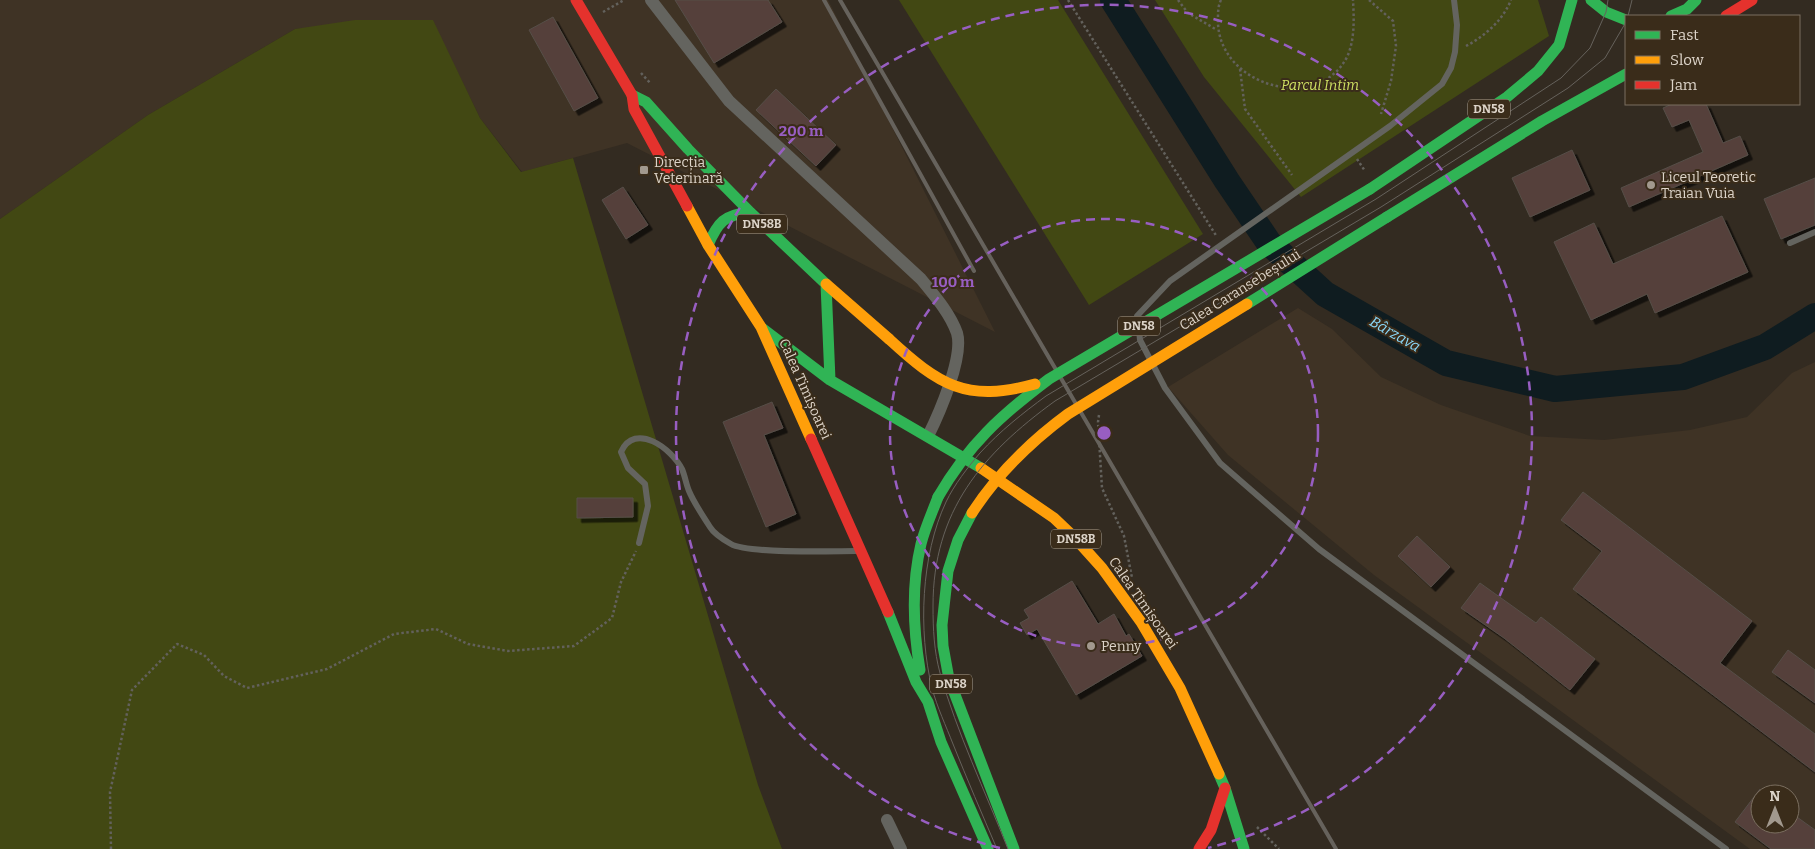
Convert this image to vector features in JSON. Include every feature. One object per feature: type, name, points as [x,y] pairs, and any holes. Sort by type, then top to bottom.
[{"type":"main road","name":"Calea Timișoarei","points":[[576,0],[632,95],[634,109],[708,245],[761,327],[916,682],[928,702],[941,742],[988,849]]},
{"type":"main road","name":"Calea Caransebeșului","points":[[928,702],[917,654],[914,594],[916,566],[922,542],[938,497],[958,463],[975,441],[1012,406],[1049,379],[1370,189],[1507,98],[1538,71],[1559,45],[1572,0]]},
{"type":"main road","points":[[1591,0],[1606,12],[1625,20]]},
{"type":"main road","points":[[1679,14],[1696,0]]},
{"type":"main road","points":[[1679,14],[1710,0]]},
{"type":"main road","points":[[1728,15],[1752,0]]},
{"type":"main road","name":"Calea Caransebeșului","points":[[1014,849],[949,679],[943,646],[942,625],[948,571],[958,540],[985,492],[1002,470],[1039,434],[1061,419],[1623,69]]},
{"type":"main road","name":"Calea Timișoarei","points":[[632,95],[646,102],[688,149],[750,212],[826,284],[925,371],[944,382],[970,392],[993,394],[1009,392],[1049,379]]},
{"type":"main road","points":[[708,245],[720,222],[727,216],[750,212]]},
{"type":"main road","name":"Calea Timișoarei","points":[[826,284],[816,352],[830,380],[975,464],[1054,518],[1102,568],[1141,622],[1180,688],[1225,788],[1244,849]]},
{"type":"main road","name":"Calea Timișoarei","points":[[761,327],[816,352],[830,380]]},
{"type":"main road","points":[[1199,849],[1211,830],[1225,788]]},
{"type":"street","points":[[651,0],[729,101],[921,279],[952,322],[959,345],[956,360],[936,419],[928,436]]},
{"type":"street","points":[[887,820],[901,849]]},
{"type":"lane","points":[[1454,0],[1457,25],[1455,52],[1451,68],[1442,84],[1353,153],[1170,281],[1138,316],[1140,340],[1165,388],[1220,463],[1319,549],[1726,849]]},
{"type":"lane","points":[[1790,243],[1815,232]]},
{"type":"lane","points":[[639,543],[648,506],[645,484],[628,468],[622,452],[625,443],[632,438],[642,436],[668,451],[682,468],[689,492],[712,530],[733,545],[761,550],[860,551]]},
{"type":"path","points":[[602,12],[624,0]]},
{"type":"path","points":[[1068,0],[1220,240]]},
{"type":"path","points":[[1178,0],[1188,13],[1218,30]]},
{"type":"path","points":[[1221,0],[1218,7],[1218,30],[1225,52],[1240,69],[1260,80],[1281,88],[1305,87],[1332,76],[1347,56],[1353,36],[1353,0]]},
{"type":"path","points":[[1369,0],[1393,21],[1396,46],[1391,81],[1381,114]]},
{"type":"path","points":[[1464,47],[1480,38],[1507,11],[1511,0]]},
{"type":"path","points":[[1240,69],[1245,109],[1292,175]]},
{"type":"path","points":[[1353,153],[1366,172]]},
{"type":"path","points":[[1101,408],[1098,422],[1102,488],[1124,536],[1133,584]]},
{"type":"path","points":[[111,849],[110,792],[132,690],[177,644],[204,655],[224,676],[247,688],[326,669],[394,634],[436,629],[468,644],[508,651],[574,646],[612,618],[621,582],[639,543]]},
{"type":"shaded area","points":[[0,0],[828,0],[995,332],[627,143],[522,172],[480,118],[432,20],[295,29],[148,115],[0,219]]},
{"type":"shaded area","points":[[1298,308],[1332,329],[1381,377],[1441,405],[1530,436],[1604,440],[1690,430],[1747,417],[1792,373],[1815,362],[1815,849],[1750,849],[1374,575],[1228,455],[1168,387]]},
{"type":"green space","points":[[899,0],[1058,0],[1203,234],[1089,305]]},
{"type":"green space","name":"Parcul Intim","points":[[1155,0],[1538,0],[1549,36],[1301,197],[1204,77]]},
{"type":"green space","points":[[355,20],[433,20],[480,118],[521,172],[573,158],[758,785],[782,849],[0,849],[0,219],[148,115],[295,29]]},
{"type":"building","points":[[675,0],[768,0],[782,22],[714,63]]},
{"type":"building","points":[[553,17],[598,98],[574,111],[529,30]]},
{"type":"building","points":[[776,89],[836,145],[816,166],[756,110]]},
{"type":"building","points":[[1670,105],[1706,105],[1723,143],[1740,136],[1748,155],[1629,207],[1621,188],[1703,152],[1689,120],[1672,127],[1663,108]]},
{"type":"building","points":[[1572,150],[1590,190],[1530,217],[1512,178]]},
{"type":"building","points":[[1815,178],[1815,225],[1781,239],[1764,199]]},
{"type":"building","points":[[623,187],[648,225],[626,239],[602,200]]},
{"type":"building","points":[[1722,216],[1748,272],[1655,313],[1647,294],[1591,320],[1554,242],[1594,223],[1613,264]]},
{"type":"building","points":[[772,402],[783,428],[764,435],[796,514],[766,527],[723,422]]},
{"type":"building","points":[[1583,492],[1752,621],[1720,663],[1815,734],[1815,772],[1573,589],[1602,551],[1561,520]]},
{"type":"building","points":[[577,498],[633,498],[633,517],[577,518]]},
{"type":"building","points":[[1417,536],[1450,567],[1431,587],[1398,556]]},
{"type":"building","name":"Penny","points":[[1072,581],[1098,624],[1114,614],[1126,636],[1129,634],[1142,656],[1076,695],[1037,629],[1027,635],[1020,623],[1029,618],[1024,610]]},
{"type":"building","points":[[1480,583],[1536,623],[1541,617],[1595,659],[1570,690],[1504,638],[1461,608]]},
{"type":"building","points":[[1788,650],[1815,670],[1815,703],[1772,672]]},
{"type":"building","points":[[1750,802],[1750,833],[1735,822]]},
{"type":"building","points":[[1800,819],[1815,830],[1815,849],[1771,849],[1751,834],[1800,834]]},
{"type":"waterway","name":"Bârzava","points":[[1113,0],[1227,181],[1269,243],[1325,294],[1446,363],[1555,389],[1683,377],[1765,347],[1815,316]]},
{"type":"tram line","points":[[997,849],[936,702],[925,642],[924,594],[931,545],[946,502],[962,476],[980,453],[996,437],[1046,396],[1376,199],[1561,78],[1590,48],[1606,12],[1608,0]]},
{"type":"tram line","points":[[1628,15],[1632,0]]},
{"type":"tram line","points":[[1008,849],[947,695],[938,665],[934,632],[935,572],[942,541],[952,513],[984,464],[1005,442],[1055,401],[1381,207],[1568,88],[1605,58],[1625,24]]},
{"type":"railway","points":[[824,0],[974,271]]},
{"type":"railway","points":[[840,0],[1336,849]]},
{"type":"traffic: fast","points":[[1370,189],[1507,97],[1538,71],[1559,45],[1572,0]]},
{"type":"traffic: fast","points":[[1591,0],[1606,12],[1625,20]]},
{"type":"traffic: fast","points":[[1673,15],[1687,9],[1696,0]]},
{"type":"traffic: fast","points":[[1387,217],[1542,121],[1625,75]]},
{"type":"traffic: fast","points":[[632,95],[646,102],[688,149],[750,212],[826,284],[830,380]]},
{"type":"traffic: fast","points":[[938,497],[961,462],[987,432],[1016,405],[1049,379],[1370,189]]},
{"type":"traffic: fast","points":[[708,245],[723,221],[734,215],[750,212]]},
{"type":"traffic: fast","points":[[1247,304],[1387,217]]},
{"type":"traffic: fast","points":[[763,329],[830,380],[981,468]]},
{"type":"traffic: fast","points":[[920,670],[916,638],[914,591],[923,538],[938,497]]},
{"type":"traffic: fast","points":[[972,513],[958,540],[948,571],[942,625],[943,646],[949,679],[1014,849]]},
{"type":"traffic: fast","points":[[888,612],[916,682],[928,702],[941,742],[988,849]]},
{"type":"traffic: fast","points":[[1219,774],[1244,849]]},
{"type":"traffic: slow","points":[[687,206],[708,245],[761,327],[811,439]]},
{"type":"traffic: slow","points":[[826,284],[889,339]]},
{"type":"traffic: slow","points":[[972,513],[982,498],[1015,459],[1068,414],[1247,304]]},
{"type":"traffic: slow","points":[[889,339],[923,368],[955,386],[972,390],[990,391],[1035,384]]},
{"type":"traffic: slow","points":[[981,468],[1054,518],[1102,568],[1141,622],[1180,688],[1219,774]]},
{"type":"traffic: jam","points":[[576,0],[632,95],[634,109],[687,206]]},
{"type":"traffic: jam","points":[[1728,15],[1752,0]]},
{"type":"traffic: jam","points":[[811,439],[888,612]]},
{"type":"traffic: jam","points":[[1199,849],[1211,830],[1225,788]]},
{"type":"place","name":"Direcția Veterinară","points":[[644,170]]},
{"type":"place","name":"Liceul Teoretic Traian Vuia","points":[[1651,185]]},
{"type":"place","name":"Penny","points":[[1091,646]]}]
